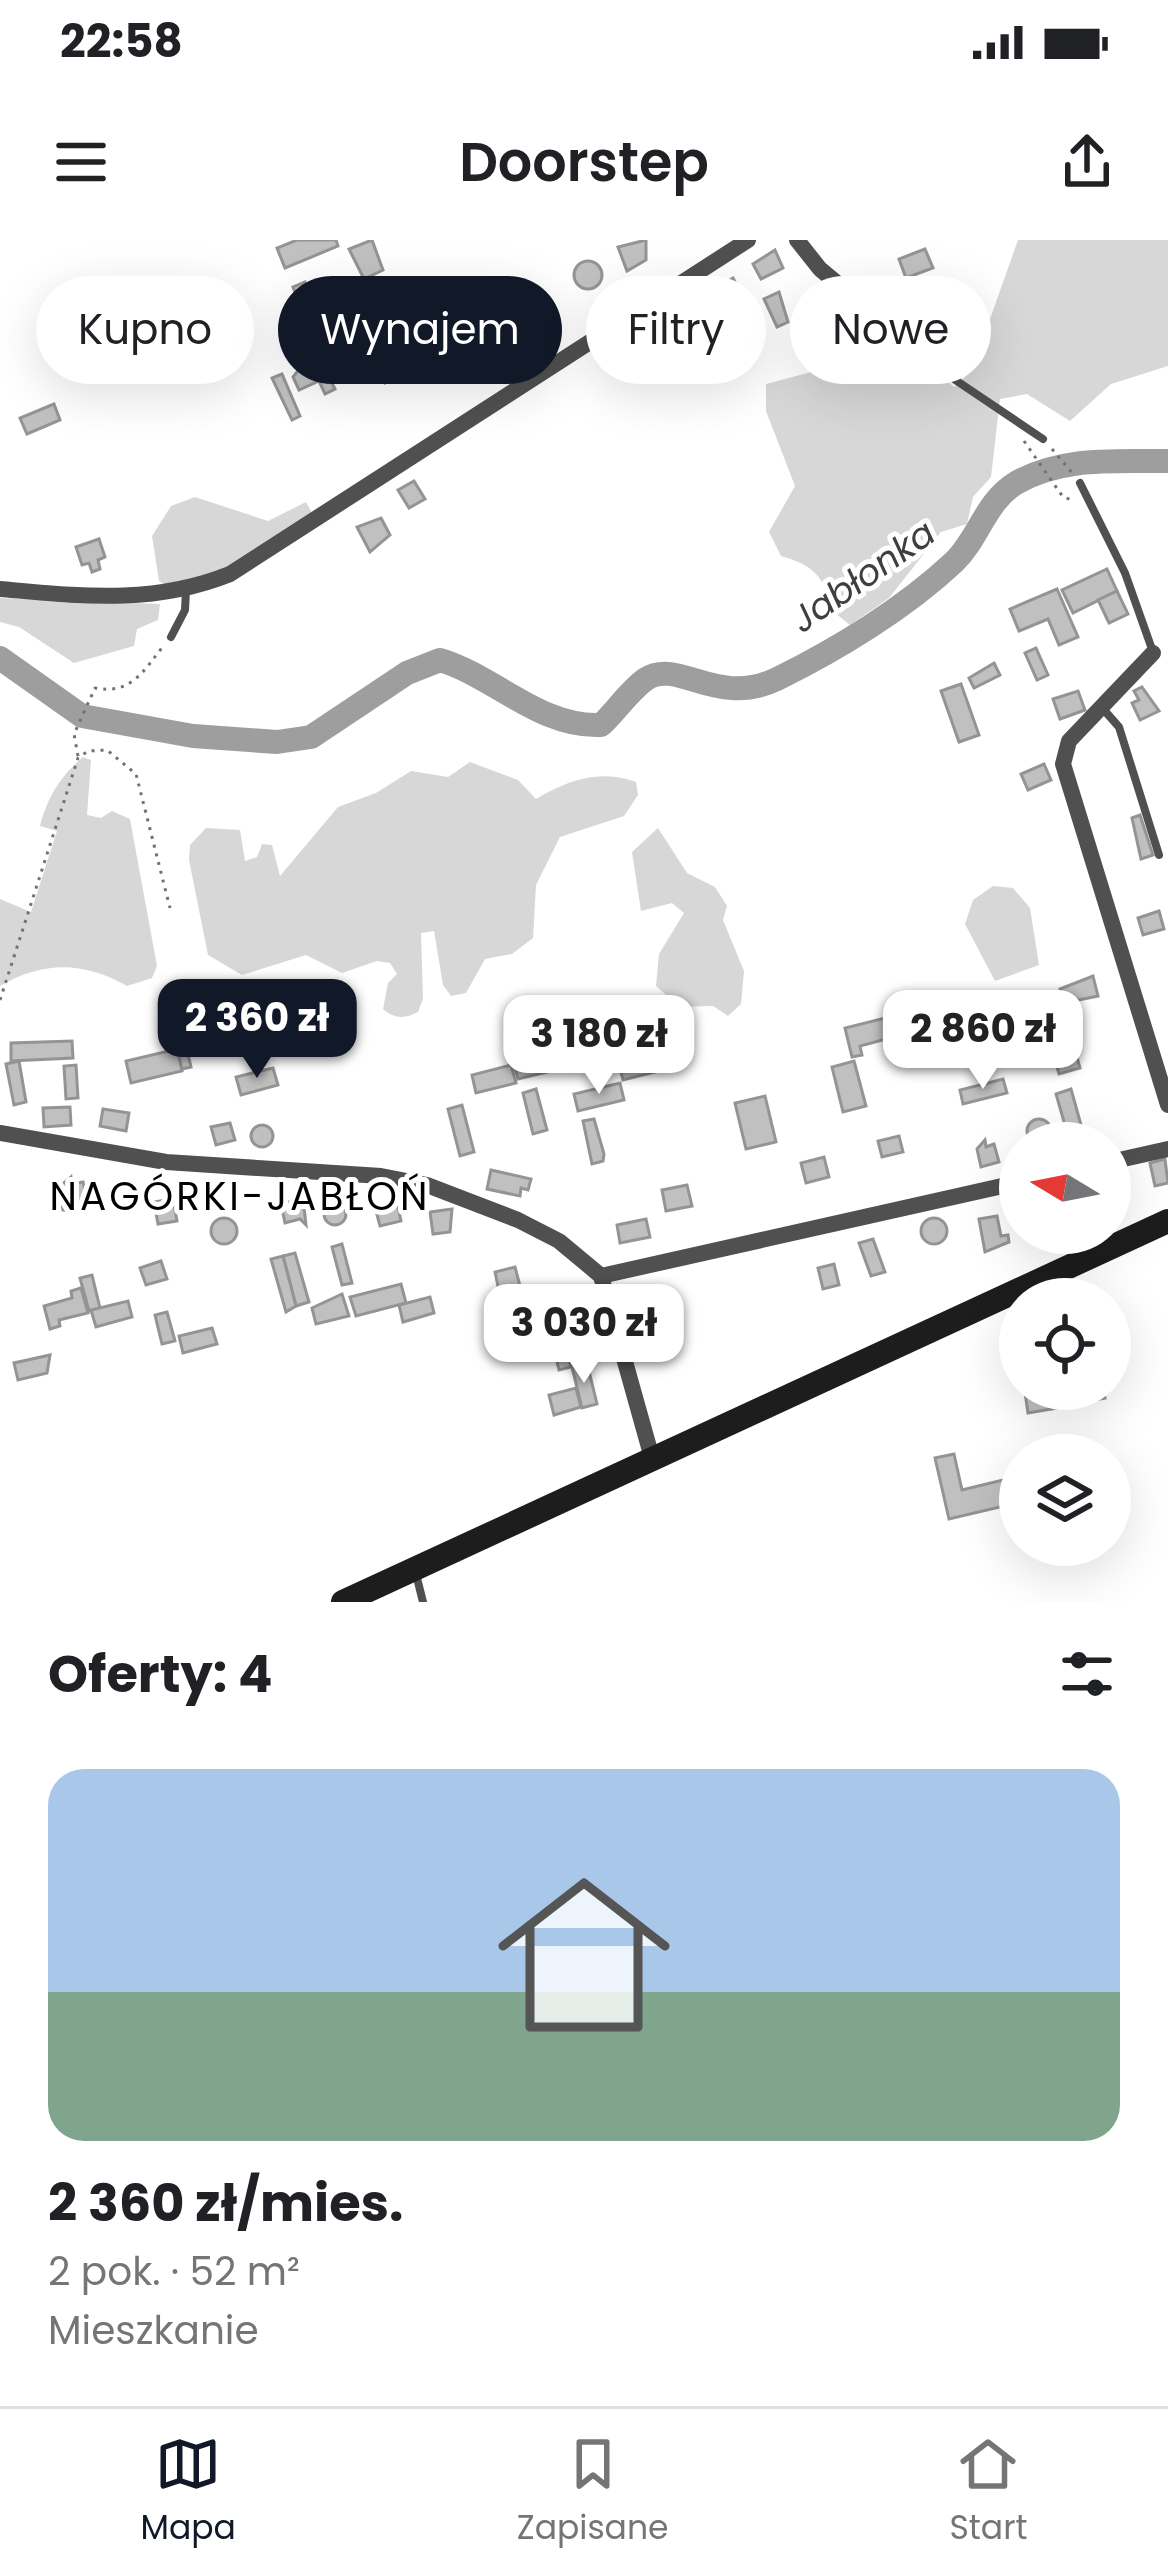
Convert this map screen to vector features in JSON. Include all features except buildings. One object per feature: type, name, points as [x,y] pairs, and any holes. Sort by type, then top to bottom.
[{"type":"main road","points":[[343,1602],[1168,1220]]},
{"type":"street","points":[[0,589],[127,598],[186,590],[264,556],[748,240]]},
{"type":"street","points":[[797,240],[828,276]]},
{"type":"street","points":[[1153,653],[1069,742],[1063,764],[1168,1105]]},
{"type":"street","points":[[0,1133],[166,1162],[326,1169],[427,1185],[538,1231],[601,1276],[652,1458]]},
{"type":"street","points":[[1131,1157],[1168,1149]]},
{"type":"street","points":[[601,1276],[999,1187]]},
{"type":"lane","points":[[961,384],[1043,439]]},
{"type":"lane","points":[[1080,483],[1153,653]]},
{"type":"lane","points":[[171,637],[185,610],[186,590]]},
{"type":"lane","points":[[1104,710],[1119,727],[1159,856]]},
{"type":"lane","points":[[415,1569],[423,1602]]},
{"type":"path","points":[[1043,439],[1080,483]]},
{"type":"path","points":[[1036,458],[1063,496],[1094,507]]},
{"type":"path","points":[[0,1000],[78,758],[74,734],[95,688],[122,691],[133,684],[171,637]]},
{"type":"path","points":[[78,758],[88,751],[107,750],[136,774],[170,908]]},
{"type":"shaded area","points":[[1018,240],[1168,240],[1168,366],[1111,384],[1070,421],[1027,394],[1000,399],[991,477],[973,497],[967,524],[941,532],[889,598],[850,625],[830,609],[816,574],[781,556],[769,532],[795,486],[766,411],[766,384],[790,378],[790,384],[991,384],[991,316]]},
{"type":"shaded area","points":[[195,497],[268,521],[306,502],[313,515],[265,552],[171,589],[159,581],[152,536],[171,506]]},
{"type":"shaded area","points":[[0,598],[160,604],[158,620],[137,629],[134,646],[74,663],[19,627],[0,622]]},
{"type":"shaded area","points":[[83,757],[91,760],[87,815],[101,818],[112,811],[130,819],[157,966],[152,978],[127,986],[95,972],[63,967],[32,972],[0,986],[0,899],[31,912],[57,831],[40,826],[43,815],[56,788]]},
{"type":"shaded area","points":[[470,762],[518,780],[536,799],[572,782],[609,776],[636,782],[638,795],[624,816],[560,837],[536,885],[533,938],[512,954],[485,959],[466,993],[451,996],[443,985],[434,931],[421,933],[423,999],[418,1012],[404,1017],[383,1009],[388,983],[397,974],[390,963],[377,961],[342,973],[306,955],[242,975],[208,955],[189,860],[190,845],[206,828],[240,830],[245,861],[257,857],[262,844],[272,845],[280,876],[338,807],[376,793],[411,771],[448,777]]},
{"type":"shaded area","points":[[658,828],[687,873],[715,887],[727,906],[723,920],[744,971],[741,1004],[728,1016],[713,1006],[680,1007],[656,986],[659,954],[684,913],[672,903],[641,911],[632,852]]},
{"type":"shaded area","points":[[993,886],[1013,888],[1030,908],[1039,965],[995,981],[965,924],[973,900]]},
{"type":"waterway","name":"Jabłonka","points":[[0,658],[82,716],[193,736],[277,742],[311,737],[407,673],[440,660],[537,710],[579,724],[601,725],[640,684],[658,674],[718,686],[755,686],[824,655],[935,579],[963,552],[1005,491],[1034,474],[1090,462],[1168,461]]},
{"type":"district","name":"NAGÓRKI-JABŁOŃ","points":[[240,1196]]}]
